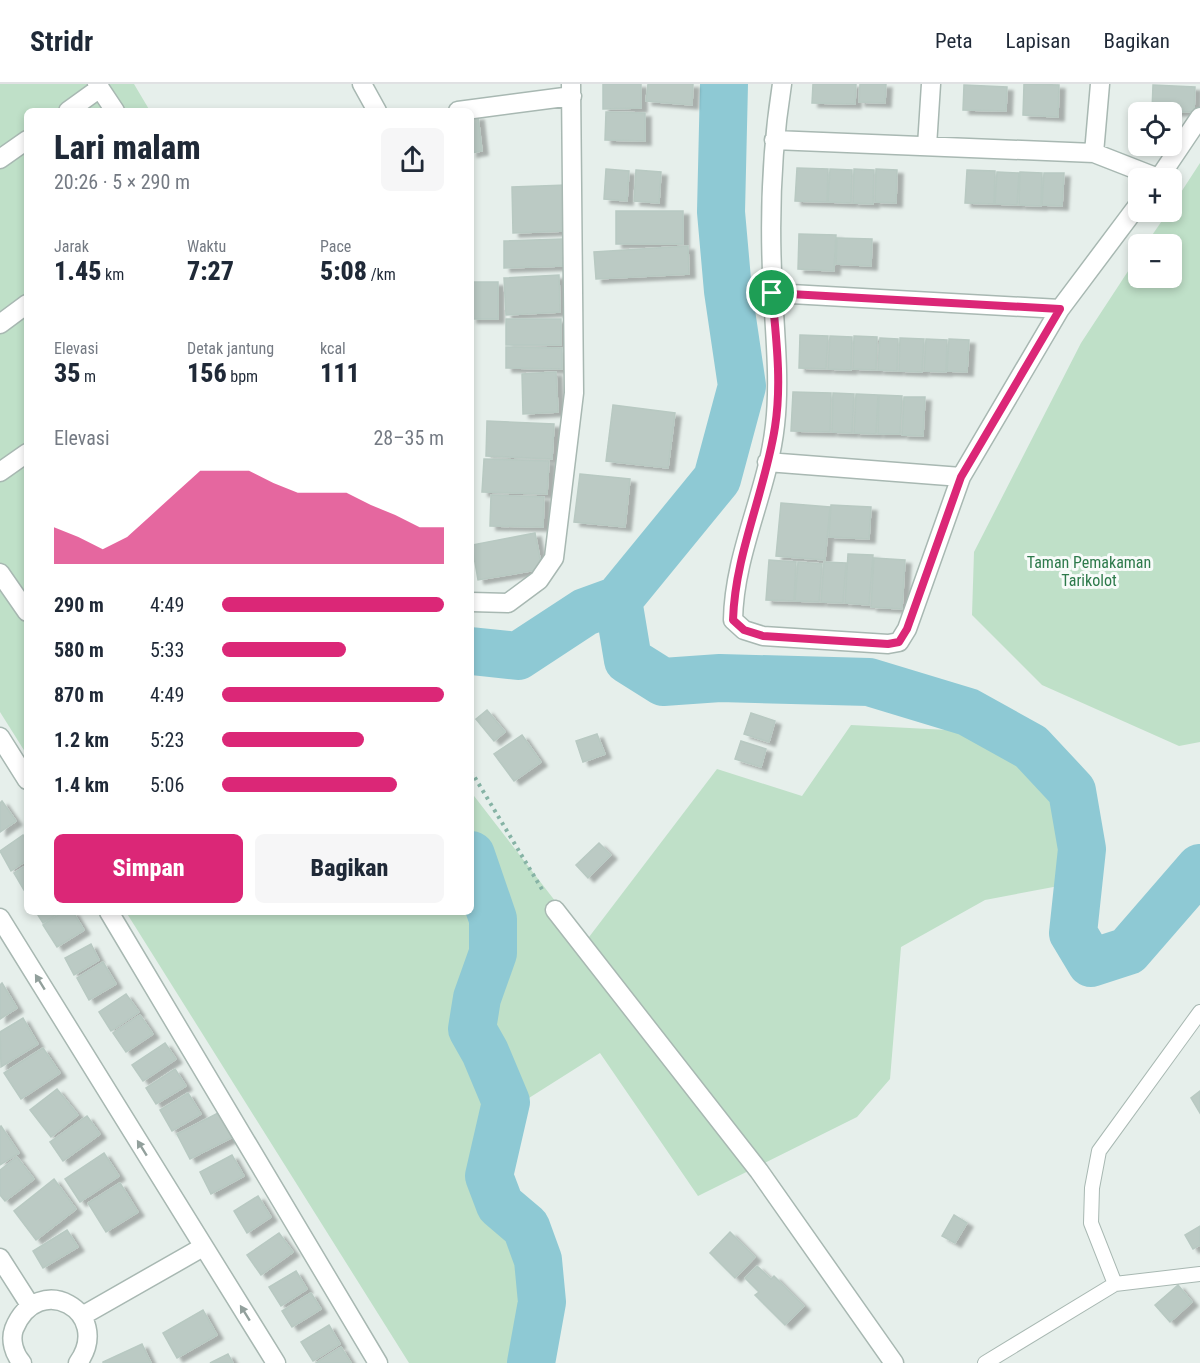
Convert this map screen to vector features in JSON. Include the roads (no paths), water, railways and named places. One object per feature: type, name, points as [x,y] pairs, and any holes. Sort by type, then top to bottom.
[{"type":"street","points":[[362,84],[375,108]]},
{"type":"street","points":[[782,84],[774,140],[772,293],[777,382],[775,425],[768,462],[751,521],[734,603],[733,620],[744,630],[763,636],[888,644],[899,642],[907,629],[961,477],[1060,309],[1128,218]]},
{"type":"street","points":[[927,146],[931,84]]},
{"type":"street","points":[[1094,153],[1100,84]]},
{"type":"street","points":[[72,108],[98,86],[113,108]]},
{"type":"street","points":[[474,108],[572,90],[574,393],[554,558],[539,580],[508,603],[474,602]]},
{"type":"street","points":[[1165,168],[1200,117]]},
{"type":"street","points":[[774,140],[1094,153],[1132,168]]},
{"type":"street","points":[[0,159],[24,142]]},
{"type":"street","points":[[772,293],[1060,309]]},
{"type":"street","points":[[0,324],[24,306]]},
{"type":"street","points":[[0,472],[24,455]]},
{"type":"street","points":[[768,462],[961,477]]},
{"type":"street","points":[[0,573],[24,608]]},
{"type":"street","points":[[0,737],[24,775]]},
{"type":"street","points":[[555,910],[759,1170],[894,1363]]},
{"type":"street","points":[[111,915],[378,1363]]},
{"type":"street","points":[[0,918],[276,1363]]},
{"type":"street","points":[[82,1316],[203,1247]]},
{"type":"street","points":[[0,1258],[30,1305]]},
{"type":"street","points":[[16,1361],[13,1333],[21,1314],[30,1305],[40,1301],[55,1300],[72,1306],[82,1316],[88,1328],[87,1351],[78,1363]]},
{"type":"lane","points":[[1115,1284],[1091,1223],[1092,1188],[1099,1151],[1200,1012]]},
{"type":"lane","points":[[985,1363],[1115,1284],[1200,1274]]},
{"type":"waterway","points":[[474,651],[518,656],[585,612],[618,600],[717,479],[742,386],[728,291],[721,212],[724,84]]},
{"type":"waterway","points":[[618,600],[628,660],[663,682],[720,678],[869,682],[968,712],[1031,747],[1072,791],[1082,849],[1073,933],[1091,963],[1128,951],[1200,868]]},
{"type":"waterway","points":[[474,864],[493,919],[493,953],[477,998],[472,1029],[485,1052],[506,1102],[489,1176],[500,1205],[526,1227],[538,1260],[542,1302],[531,1363]]},
{"type":"park label","name":"Taman Pemakaman Tarikolot","points":[[1089,571]]}]
